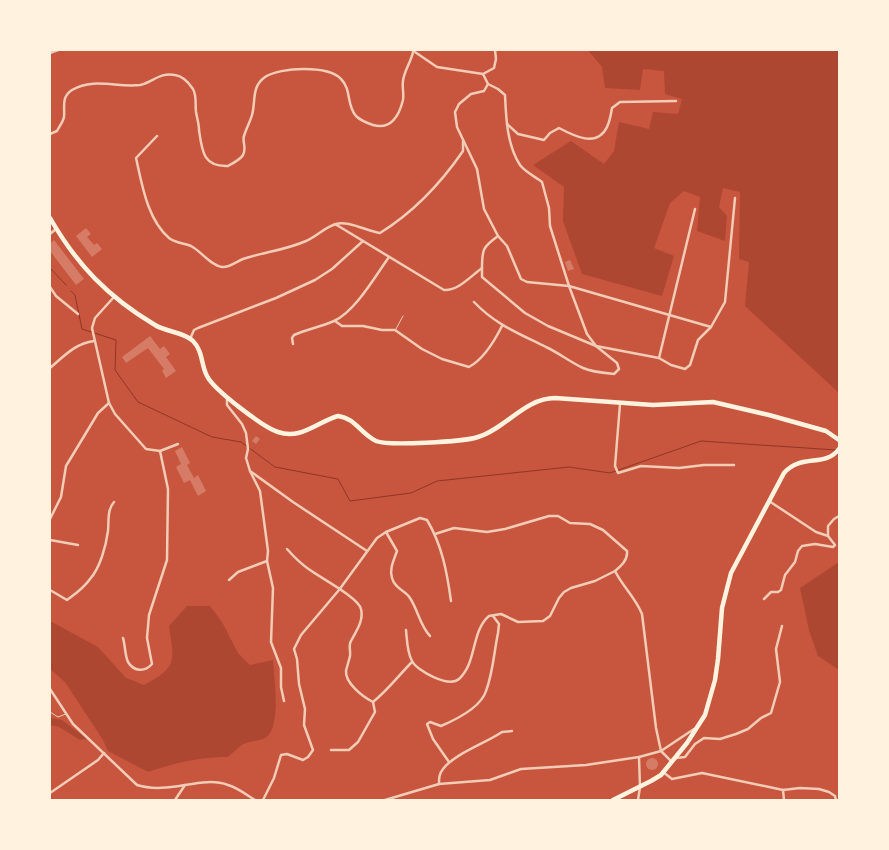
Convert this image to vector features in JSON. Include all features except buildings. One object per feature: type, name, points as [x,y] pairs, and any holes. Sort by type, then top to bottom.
[{"type":"highway","points":[[50,218],[63,240],[90,276],[115,296],[166,331],[190,339],[200,351],[205,373],[211,384],[270,429],[278,432],[297,434],[342,416],[351,420],[374,440],[392,443],[454,440],[479,437],[546,398],[566,398],[620,404],[672,405],[713,402],[770,415],[826,431],[839,440]]},
{"type":"highway","points":[[613,800],[651,782],[663,772],[674,760],[705,715],[711,697],[718,659],[722,608],[731,573],[784,473],[798,462],[825,459],[838,451]]},
{"type":"street","points":[[50,53],[58,50]]},
{"type":"street","points":[[50,134],[57,131],[64,119],[63,102],[72,90],[96,82],[138,85],[163,74],[174,74],[185,80],[193,90],[196,98],[201,145],[205,157],[214,165],[228,166],[243,155],[245,146],[243,139],[252,114],[253,98],[257,85],[266,76],[286,70],[312,68],[340,77],[347,88],[350,108],[357,118],[381,127],[389,124],[398,114],[403,99],[403,80],[412,51],[437,67],[483,74],[494,68],[495,50]]},
{"type":"street","points":[[474,302],[502,326],[547,347],[584,369],[614,374],[619,369],[618,363],[596,346],[587,334],[550,226],[549,208],[542,182],[521,167],[511,143],[506,123],[505,95],[488,84],[483,74]]},
{"type":"street","points":[[488,84],[484,91],[471,94],[459,104],[455,112],[457,127],[462,141],[477,169],[484,209],[492,226],[507,246],[521,279],[527,282],[569,286],[711,326]]},
{"type":"street","points":[[506,123],[518,134],[544,140],[550,133],[559,128],[573,136],[591,140],[600,137],[607,128],[612,108],[620,102],[676,101]]},
{"type":"street","points":[[157,136],[136,158],[146,198],[153,214],[170,238],[189,245],[212,263],[227,267],[236,261],[307,241],[335,224],[344,223],[380,233],[418,205],[427,195],[463,151],[462,141]]},
{"type":"street","points":[[498,235],[482,251],[482,277],[525,313],[548,326],[596,346],[659,358],[672,365],[685,368],[690,365],[698,340],[711,326],[725,302],[735,198]]},
{"type":"street","points":[[659,358],[695,208]]},
{"type":"street","points":[[335,224],[444,290],[458,286],[482,268]]},
{"type":"street","points":[[50,234],[57,228]]},
{"type":"street","points":[[190,339],[194,330],[198,328],[276,298],[315,280],[332,270],[363,241]]},
{"type":"street","points":[[292,344],[294,336],[335,321],[363,295],[389,256]]},
{"type":"street","points":[[50,287],[56,296],[78,314]]},
{"type":"street","points":[[115,296],[94,318],[92,328],[109,403],[115,414],[146,449],[160,451],[178,444]]},
{"type":"street","points":[[335,321],[342,326],[363,326],[382,330],[395,330],[422,349],[442,359],[469,367],[475,364],[486,351],[502,326]]},
{"type":"street","points":[[50,368],[70,350],[84,342],[94,341]]},
{"type":"street","points":[[226,397],[227,405],[242,424],[246,433],[248,449],[246,458],[260,491],[268,551],[267,561],[272,588],[271,642],[282,668],[281,687],[284,701]]},
{"type":"street","points":[[50,519],[61,497],[66,466],[98,413],[109,403]]},
{"type":"street","points":[[620,404],[615,467],[618,472],[621,473],[642,466],[679,468],[704,465],[734,465]]},
{"type":"street","points":[[124,638],[128,662],[135,668],[144,670],[152,664],[147,638],[149,615],[167,560],[168,489],[160,451]]},
{"type":"street","points":[[250,471],[367,551]]},
{"type":"street","points":[[764,599],[771,592],[781,590],[785,575],[795,562],[798,551],[802,546],[815,544],[833,547],[835,545],[828,536],[816,532],[770,501]]},
{"type":"street","points":[[50,590],[67,600],[92,577],[100,560],[108,533],[110,506],[114,502]]},
{"type":"street","points":[[406,630],[412,662],[421,670],[442,680],[454,681],[459,679],[468,666],[481,626],[489,616],[501,614],[518,622],[543,621],[550,616],[564,592],[571,588],[595,582],[615,572],[628,556],[627,551],[603,530],[590,524],[570,523],[558,516],[549,516],[526,524],[487,532],[454,528],[435,534]]},
{"type":"street","points":[[828,536],[828,526],[839,516]]},
{"type":"street","points":[[263,800],[274,778],[281,756],[287,754],[303,760],[313,750],[304,725],[305,709],[294,649],[301,635],[339,590],[377,538],[386,532],[420,518],[427,520],[443,555],[451,601]]},
{"type":"street","points":[[386,532],[397,551],[391,569],[392,577],[397,588],[408,594],[412,600],[426,632],[430,636]]},
{"type":"street","points":[[50,540],[78,545]]},
{"type":"street","points":[[287,549],[304,566],[339,590],[350,595],[360,604],[362,611],[361,620],[349,643],[351,654],[346,672],[348,679],[366,698],[373,702],[375,712],[358,742],[349,750],[331,750]]},
{"type":"street","points":[[229,580],[238,572],[267,561]]},
{"type":"street","points":[[615,572],[637,602],[642,614],[656,728],[661,751],[674,760],[685,757],[695,744],[704,738],[720,739],[736,734],[748,729],[761,718],[771,713],[780,682],[776,650],[782,626]]},
{"type":"street","points":[[449,762],[433,739],[427,724],[430,722],[441,726],[457,720],[476,704],[486,692],[499,624],[493,616]]},
{"type":"street","points":[[373,702],[412,662]]},
{"type":"street","points":[[50,689],[73,724],[137,785],[150,789],[173,788],[212,782],[228,784],[255,800]]},
{"type":"street","points":[[385,800],[439,784],[490,780],[521,769],[586,765],[639,757],[661,751],[698,727]]},
{"type":"street","points":[[439,784],[439,776],[449,762],[502,732],[512,731]]},
{"type":"street","points":[[50,793],[98,760],[104,753]]},
{"type":"street","points":[[638,799],[640,787],[639,757]]},
{"type":"street","points":[[663,772],[672,779],[702,773],[783,790],[800,788],[819,789],[829,792],[835,796],[836,800]]},
{"type":"street","points":[[175,800],[185,785]]},
{"type":"street","points":[[783,790],[784,800]]},
{"type":"lane","points":[[395,330],[403,316]]},
{"type":"lane","points":[[50,712],[58,717],[66,714]]},
{"type":"shaded area","points":[[588,50],[839,50],[839,393],[745,306],[749,262],[739,259],[740,192],[723,188],[719,207],[727,216],[725,241],[697,231],[700,197],[684,191],[670,203],[654,248],[674,256],[662,296],[582,274],[563,221],[564,187],[533,165],[571,141],[604,164],[614,151],[619,122],[649,129],[653,112],[678,114],[682,99],[665,94],[664,71],[643,69],[640,90],[605,88],[602,67]]},
{"type":"shaded area","points":[[839,562],[839,670],[818,656],[809,630],[800,588]]},
{"type":"shaded area","points":[[187,606],[210,606],[222,622],[238,653],[250,665],[273,660],[276,702],[274,724],[270,733],[265,738],[244,744],[228,757],[187,761],[148,772],[108,751],[103,740],[65,682],[50,669],[50,621],[98,647],[126,678],[144,685],[168,668],[172,656],[169,626]]},
{"type":"shaded area","points":[[50,718],[62,720],[87,739],[80,740],[59,727],[50,725]]},
{"type":"waterway","points":[[50,268],[66,285]]},
{"type":"waterway","points":[[71,291],[75,295],[82,329],[116,340],[115,370],[138,402],[212,437],[241,442],[275,467],[338,479],[350,501],[411,493],[437,481],[569,467],[610,473],[701,441],[836,450]]}]
